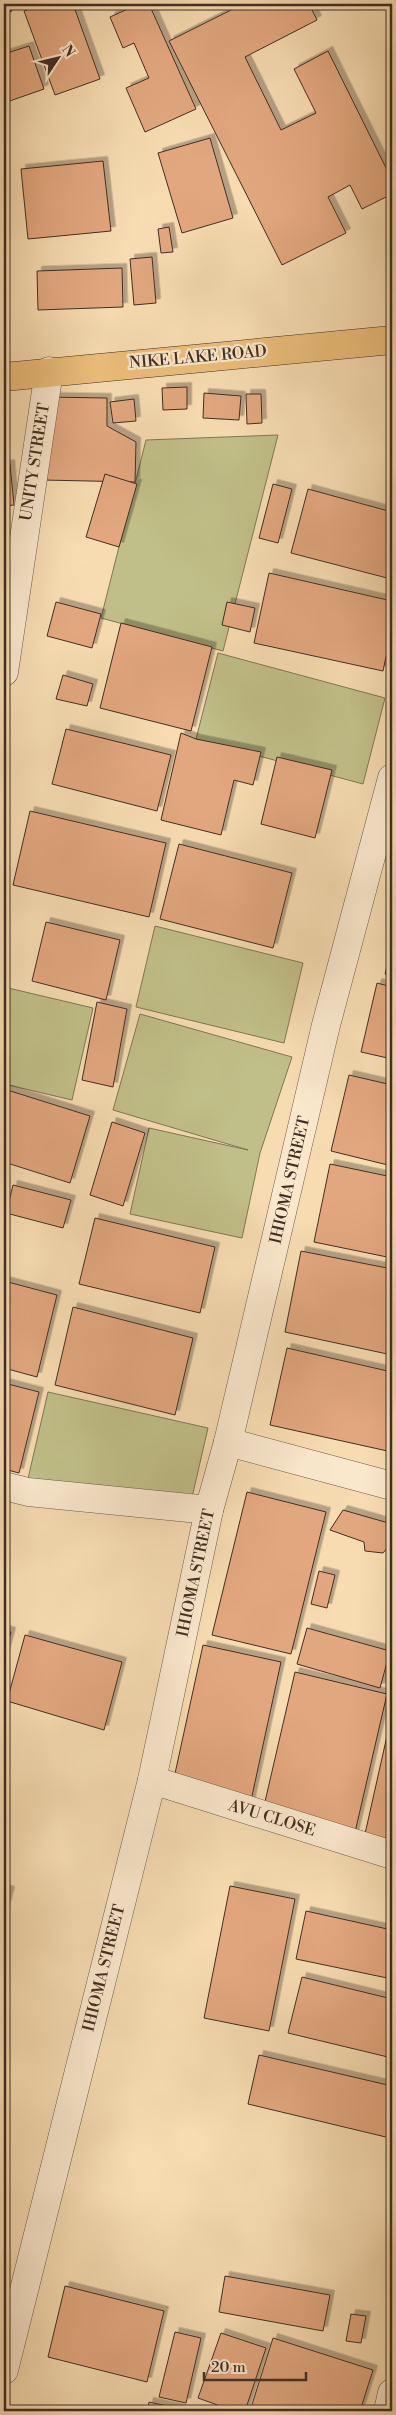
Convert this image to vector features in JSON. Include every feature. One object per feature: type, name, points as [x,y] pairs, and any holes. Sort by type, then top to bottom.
[{"type":"main road","name":"NIKE LAKE ROAD","points":[[4,376],[392,340]]},
{"type":"street","name":"UNITY STREET","points":[[4,672],[49,371]]},
{"type":"street","name":"IHIOMA STREET","points":[[4,2370],[152,1780],[209,1510],[228,1442],[326,1026],[392,778]]},
{"type":"street","points":[[228,1442],[392,1486]]},
{"type":"street","points":[[4,1486],[28,1492],[209,1510]]},
{"type":"street","name":"AVU CLOSE","points":[[152,1780],[392,1855]]},
{"type":"street","points":[[388,2411],[392,2393]]},
{"type":"shaded area","points":[[278,435],[223,651],[101,618],[146,440]]},
{"type":"shaded area","points":[[218,653],[385,698],[363,784],[196,739]]},
{"type":"shaded area","points":[[155,926],[303,963],[284,1043],[136,1007]]},
{"type":"shaded area","points":[[4,987],[93,1008],[72,1100],[4,1084]]},
{"type":"shaded area","points":[[140,1014],[292,1057],[260,1153],[242,1238],[130,1214],[149,1128],[248,1150],[113,1110]]},
{"type":"shaded area","points":[[48,1392],[208,1428],[187,1519],[27,1483]]},
{"type":"building","points":[[4,4],[9,4],[12,11],[4,14]]},
{"type":"building","points":[[45,4],[73,4],[100,79],[55,95],[24,11]]},
{"type":"building","points":[[139,4],[149,4],[196,109],[145,132],[126,88],[149,78],[134,43],[123,48],[110,17]]},
{"type":"building","points":[[243,4],[309,4],[317,20],[245,57],[281,130],[316,113],[294,69],[328,51],[392,180],[392,194],[362,209],[350,185],[328,197],[346,233],[282,265],[169,41]]},
{"type":"building","points":[[29,46],[44,89],[4,103],[4,54]]},
{"type":"building","points":[[210,138],[233,218],[182,233],[158,153]]},
{"type":"building","points":[[103,161],[111,231],[28,239],[21,169]]},
{"type":"building","points":[[169,227],[173,252],[161,253],[158,229]]},
{"type":"building","points":[[152,257],[156,303],[134,305],[130,259]]},
{"type":"building","points":[[122,268],[123,307],[38,310],[37,271]]},
{"type":"building","points":[[187,387],[187,409],[163,410],[162,388]]},
{"type":"building","points":[[204,393],[241,396],[239,420],[203,418]]},
{"type":"building","points":[[246,394],[261,394],[262,423],[247,424]]},
{"type":"building","points":[[45,397],[107,398],[107,426],[136,442],[135,482],[43,480]]},
{"type":"building","points":[[134,399],[136,421],[113,423],[110,402]]},
{"type":"building","points":[[10,464],[14,505],[4,506],[4,465]]},
{"type":"building","points":[[105,474],[137,484],[119,547],[86,537]]},
{"type":"building","points":[[273,484],[292,489],[278,543],[259,538]]},
{"type":"building","points":[[308,489],[392,512],[392,559],[387,578],[291,553]]},
{"type":"building","points":[[269,573],[392,601],[392,628],[383,671],[254,643]]},
{"type":"building","points":[[56,602],[101,614],[92,648],[47,636]]},
{"type":"building","points":[[227,602],[255,608],[250,632],[222,625]]},
{"type":"building","points":[[121,623],[212,647],[191,731],[100,708]]},
{"type":"building","points":[[63,675],[93,684],[87,706],[56,699]]},
{"type":"building","points":[[66,729],[171,755],[157,811],[52,784]]},
{"type":"building","points":[[181,733],[196,739],[261,752],[253,785],[234,780],[221,835],[161,820]]},
{"type":"building","points":[[277,757],[332,770],[315,838],[261,824]]},
{"type":"building","points":[[30,811],[166,843],[149,917],[13,885]]},
{"type":"building","points":[[179,844],[292,873],[273,948],[160,919]]},
{"type":"building","points":[[46,922],[120,940],[106,1000],[32,981]]},
{"type":"building","points":[[392,945],[392,976],[385,974]]},
{"type":"building","points":[[377,983],[392,987],[392,1059],[361,1052]]},
{"type":"building","points":[[97,1002],[127,1009],[113,1087],[82,1080]]},
{"type":"building","points":[[349,1075],[392,1085],[392,1166],[331,1151]]},
{"type":"building","points":[[4,1089],[90,1116],[70,1183],[4,1162]]},
{"type":"building","points":[[112,1122],[145,1133],[123,1206],[90,1195]]},
{"type":"building","points":[[330,1164],[392,1177],[392,1258],[314,1242]]},
{"type":"building","points":[[13,1185],[71,1200],[63,1228],[6,1213]]},
{"type":"building","points":[[95,1218],[215,1247],[200,1313],[79,1284]]},
{"type":"building","points":[[301,1251],[392,1269],[392,1355],[285,1332]]},
{"type":"building","points":[[4,1281],[57,1295],[37,1377],[4,1368]]},
{"type":"building","points":[[73,1307],[193,1338],[175,1415],[55,1385]]},
{"type":"building","points":[[287,1348],[392,1372],[392,1452],[270,1425]]},
{"type":"building","points":[[4,1383],[39,1392],[19,1473],[4,1469]]},
{"type":"building","points":[[247,1492],[326,1512],[291,1654],[212,1635]]},
{"type":"building","points":[[343,1510],[392,1524],[392,1547],[389,1546],[383,1553],[365,1551],[364,1542],[330,1530]]},
{"type":"building","points":[[319,1571],[335,1575],[327,1608],[311,1604]]},
{"type":"building","points":[[307,1628],[390,1651],[380,1688],[297,1664]]},
{"type":"building","points":[[4,1630],[11,1632],[4,1658]]},
{"type":"building","points":[[25,1635],[122,1662],[104,1730],[7,1701]]},
{"type":"building","points":[[203,1645],[281,1662],[249,1810],[171,1792]]},
{"type":"building","points":[[295,1672],[387,1694],[353,1841],[261,1819]]},
{"type":"building","points":[[389,1727],[392,1728],[392,1840],[365,1834]]},
{"type":"building","points":[[230,1886],[295,1899],[269,2031],[204,2018]]},
{"type":"building","points":[[4,1889],[10,1891],[4,1913]]},
{"type":"building","points":[[306,1911],[392,1930],[392,1979],[296,1959]]},
{"type":"building","points":[[302,1977],[392,1999],[392,2058],[288,2033]]},
{"type":"building","points":[[259,2055],[392,2086],[392,2127],[390,2138],[248,2104]]},
{"type":"building","points":[[225,2276],[330,2295],[323,2331],[219,2312]]},
{"type":"building","points":[[65,2286],[164,2311],[147,2382],[48,2357]]},
{"type":"building","points":[[351,2314],[366,2316],[361,2343],[346,2341]]},
{"type":"building","points":[[175,2332],[201,2338],[186,2403],[159,2397]]},
{"type":"building","points":[[221,2333],[266,2348],[245,2411],[234,2411],[198,2398]]},
{"type":"building","points":[[273,2338],[373,2370],[360,2411],[250,2411]]},
{"type":"building","points":[[149,2402],[181,2409],[181,2411],[147,2411]]}]
